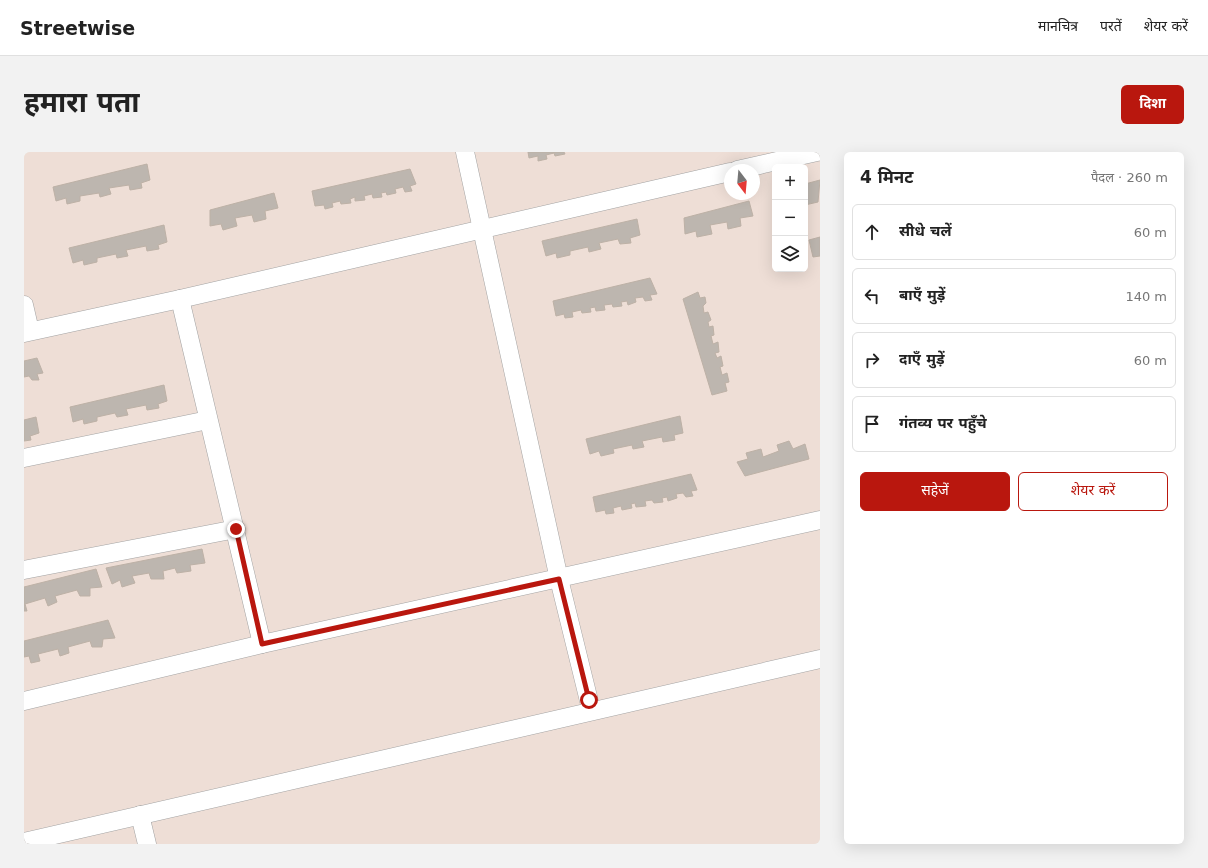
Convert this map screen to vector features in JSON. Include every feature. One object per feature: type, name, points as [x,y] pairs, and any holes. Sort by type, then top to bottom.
[{"type":"street","points":[[465,152],[480,228],[559,579],[589,700]]},
{"type":"street","points":[[760,165],[817,152]]},
{"type":"street","points":[[24,305],[27,332],[180,299],[480,228],[724,173]]},
{"type":"street","points":[[180,299],[208,420],[236,529],[262,644]]},
{"type":"street","points":[[24,458],[208,420]]},
{"type":"street","points":[[24,701],[262,644],[820,520]]},
{"type":"street","points":[[24,570],[236,529]]},
{"type":"street","points":[[24,830],[820,648]]},
{"type":"street","points":[[24,842],[820,659]]},
{"type":"street","points":[[140,815],[147,844]]},
{"type":"shaded area","points":[[24,152],[820,152],[820,844],[24,844]]},
{"type":"building","points":[[528,152],[564,152],[565,154],[555,156],[554,153],[546,155],[547,159],[538,161],[538,156],[529,158]]},
{"type":"building","points":[[147,164],[150,180],[141,183],[142,188],[130,190],[129,185],[109,188],[111,194],[100,197],[99,193],[80,196],[80,201],[67,204],[66,198],[56,201],[53,187]]},
{"type":"building","points":[[410,169],[416,184],[410,186],[412,191],[405,192],[403,187],[395,189],[396,193],[387,195],[386,192],[381,193],[382,197],[373,198],[372,194],[364,196],[365,200],[355,201],[355,197],[350,199],[351,203],[341,204],[340,201],[332,203],[333,207],[325,209],[324,205],[315,206],[312,191]]},
{"type":"building","points":[[820,180],[818,202],[808,204],[808,183]]},
{"type":"building","points":[[274,193],[278,208],[265,211],[266,219],[254,222],[252,215],[235,218],[237,226],[223,230],[221,224],[210,226],[210,210]]},
{"type":"building","points":[[749,201],[753,216],[740,218],[741,226],[728,229],[727,222],[710,225],[712,234],[697,237],[696,231],[685,234],[684,218]]},
{"type":"building","points":[[637,219],[640,235],[630,238],[631,243],[620,244],[618,239],[599,243],[601,249],[589,252],[588,247],[570,251],[570,255],[557,258],[556,253],[546,256],[542,241]]},
{"type":"building","points":[[164,225],[167,242],[158,245],[159,249],[147,251],[146,246],[126,250],[128,256],[117,258],[116,254],[97,258],[97,262],[84,265],[83,260],[73,263],[69,248]]},
{"type":"building","points":[[820,237],[820,256],[813,257],[809,240]]},
{"type":"building","points":[[650,278],[657,294],[650,295],[652,300],[645,301],[643,297],[635,298],[636,302],[628,305],[627,301],[621,302],[622,306],[613,307],[612,304],[604,305],[605,310],[596,311],[595,307],[590,308],[591,312],[582,313],[581,310],[572,312],[573,317],[565,318],[564,314],[556,316],[553,301]]},
{"type":"building","points":[[698,292],[700,298],[705,297],[706,303],[703,306],[704,313],[708,312],[711,320],[708,322],[709,327],[713,326],[714,335],[711,336],[713,344],[718,342],[719,352],[715,353],[717,358],[721,356],[723,366],[720,367],[722,375],[727,373],[729,382],[725,383],[727,391],[712,395],[683,299]]},
{"type":"building","points":[[37,358],[43,373],[37,374],[39,380],[32,380],[29,376],[24,377],[24,361]]},
{"type":"building","points":[[164,385],[167,401],[158,404],[159,408],[147,410],[146,405],[126,409],[128,415],[117,417],[115,413],[97,417],[97,421],[84,424],[83,419],[73,422],[70,407]]},
{"type":"building","points":[[680,416],[683,433],[674,435],[675,440],[663,442],[662,437],[642,441],[644,447],[633,449],[632,445],[613,449],[614,453],[601,456],[599,451],[590,454],[586,439]]},
{"type":"building","points":[[36,417],[39,433],[30,436],[31,440],[24,441],[24,420]]},
{"type":"building","points":[[789,441],[793,449],[805,444],[809,459],[745,476],[737,462],[748,459],[746,453],[761,449],[763,457],[779,451],[777,445]]},
{"type":"building","points":[[691,474],[697,490],[691,491],[693,496],[686,497],[683,493],[676,494],[677,498],[668,501],[667,497],[662,498],[663,502],[654,503],[652,500],[645,501],[646,506],[636,507],[635,503],[631,504],[632,508],[622,510],[621,506],[613,508],[614,513],[606,514],[605,510],[596,512],[593,497]]},
{"type":"building","points":[[202,549],[205,563],[190,565],[191,571],[177,573],[175,568],[163,571],[164,579],[151,579],[149,573],[132,576],[135,583],[122,587],[120,580],[112,584],[106,568]]},
{"type":"building","points":[[96,569],[102,587],[90,588],[90,596],[80,596],[77,590],[55,596],[57,602],[48,606],[45,598],[25,604],[27,611],[24,611],[24,587]]},
{"type":"building","points":[[108,620],[115,638],[103,639],[102,647],[92,647],[90,641],[68,647],[69,653],[60,656],[58,649],[38,654],[40,661],[31,663],[29,656],[24,657],[24,641]]},
{"type":"route","points":[[236,529],[262,644],[559,579],[589,700]]}]
